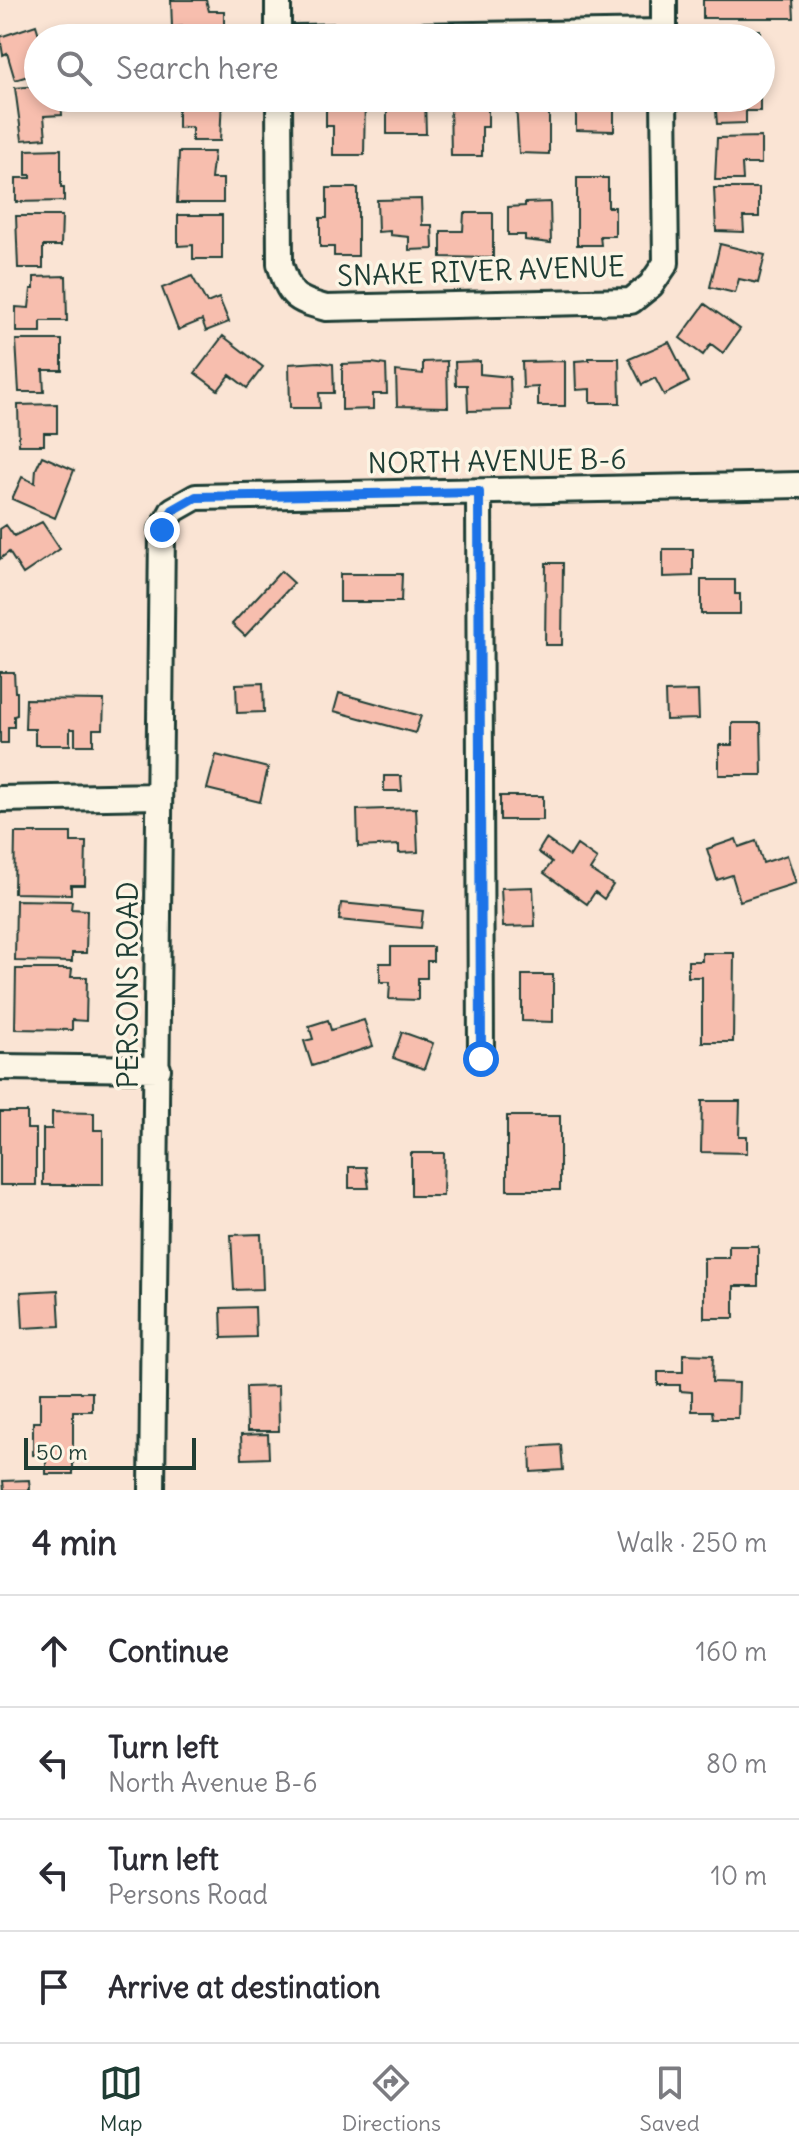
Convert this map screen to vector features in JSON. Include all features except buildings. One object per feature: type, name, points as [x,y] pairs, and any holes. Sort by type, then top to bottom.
[{"type":"street","points":[[278,0],[278,24]]},
{"type":"street","points":[[664,0],[664,24]]},
{"type":"street","name":"SNAKE RIVER AVENUE","points":[[279,112],[280,264],[289,290],[306,302],[326,308],[631,301],[651,285],[666,263],[664,112]]},
{"type":"street","name":"NORTH AVENUE B-6","points":[[196,497],[799,485]]},
{"type":"street","points":[[479,492],[481,1059]]},
{"type":"street","name":"PERSONS ROAD","points":[[152,1490],[162,530],[173,510],[196,497]]},
{"type":"street","points":[[0,799],[159,796]]},
{"type":"street","points":[[0,1067],[158,1069]]},
{"type":"route","points":[[162,530],[173,510],[196,497],[479,492],[481,1059]]}]
